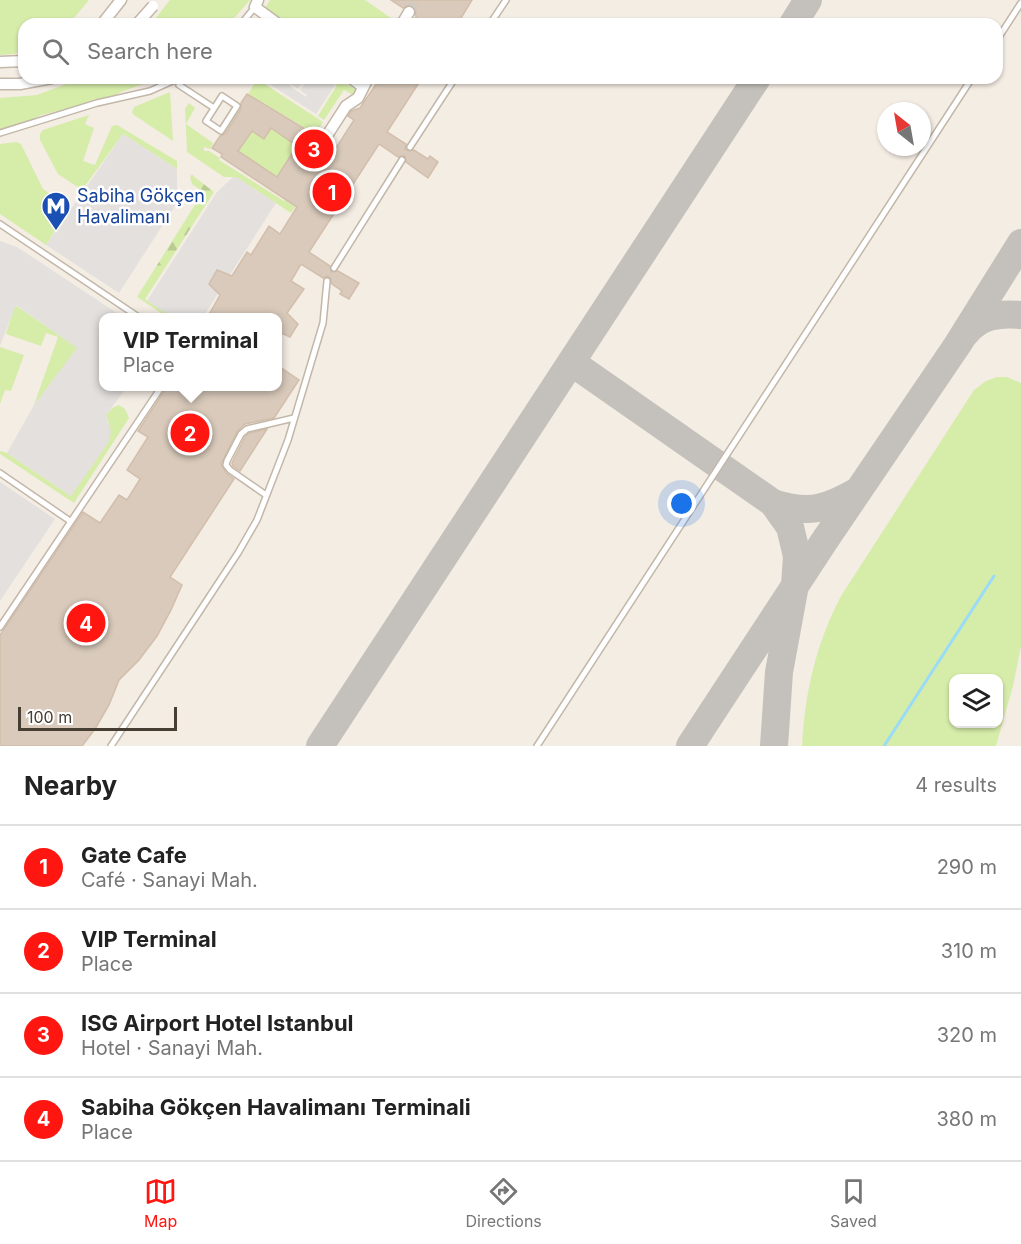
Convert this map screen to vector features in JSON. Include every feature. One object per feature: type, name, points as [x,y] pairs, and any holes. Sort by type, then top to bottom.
[{"type":"street","points":[[107,18],[121,0]]},
{"type":"street","points":[[142,18],[155,2]]},
{"type":"street","points":[[256,3],[272,18]]},
{"type":"street","points":[[406,18],[409,12]]},
{"type":"street","points":[[0,62],[18,61]]},
{"type":"street","points":[[0,84],[18,84]]},
{"type":"street","points":[[328,134],[346,106],[358,98],[365,84]]},
{"type":"lane","points":[[494,18],[506,0]]},
{"type":"lane","points":[[245,18],[256,3]]},
{"type":"lane","points":[[1003,31],[1021,3]]},
{"type":"lane","points":[[1,132],[170,84]]},
{"type":"lane","points":[[183,84],[214,108]]},
{"type":"lane","points":[[410,147],[451,84]]},
{"type":"lane","points":[[537,746],[968,84]]},
{"type":"lane","points":[[222,96],[237,106],[221,131],[206,121],[214,108],[222,96]]},
{"type":"lane","points":[[334,268],[402,160]]},
{"type":"lane","points":[[1,225],[133,313]]},
{"type":"lane","points":[[111,746],[238,553],[257,520],[288,440],[323,323],[327,281]]},
{"type":"lane","points":[[0,627],[159,391]]},
{"type":"lane","points":[[266,495],[230,470],[226,465],[227,460],[241,434],[247,429],[294,418]]},
{"type":"lane","points":[[0,473],[70,521]]},
{"type":"green space","points":[[0,0],[89,0],[74,18],[18,18],[18,53],[0,55]]},
{"type":"green space","points":[[170,0],[250,0],[234,18],[156,18]]},
{"type":"green space","points":[[270,0],[365,0],[391,18],[276,18],[265,8]]},
{"type":"green space","points":[[66,84],[143,84],[106,100],[41,115],[0,137],[0,98],[37,95]]},
{"type":"green space","points":[[254,84],[265,84],[323,122],[315,134],[248,94]]},
{"type":"green space","points":[[346,84],[356,90],[353,95],[344,90],[324,120],[318,116],[337,85]]},
{"type":"green space","points":[[170,92],[173,141],[132,112],[134,107]]},
{"type":"green space","points":[[189,103],[195,108],[186,124],[213,143],[210,149],[204,147],[204,151],[209,151],[220,158],[219,160],[295,207],[291,213],[236,177],[224,177],[187,152],[185,109]]},
{"type":"green space","points":[[89,115],[85,124],[94,128],[83,161],[95,165],[112,126],[117,125],[177,161],[177,169],[123,134],[82,190],[58,174],[40,140],[40,134],[43,130]]},
{"type":"green space","points":[[271,128],[297,146],[277,177],[238,151],[252,131],[264,139]]},
{"type":"green space","points":[[16,142],[21,144],[43,189],[66,205],[68,211],[46,245],[0,214],[0,144]]},
{"type":"green space","points":[[192,175],[214,192],[145,299],[166,313],[161,313],[137,297],[203,192],[192,184],[190,177]]},
{"type":"green space","points":[[15,305],[78,348],[34,405],[58,337],[46,333],[41,346],[6,334]]},
{"type":"green space","points":[[0,347],[24,355],[11,391],[5,390],[0,404]]},
{"type":"green space","points":[[997,377],[1007,377],[1021,383],[1021,646],[1003,721],[1003,674],[949,674],[949,728],[1001,728],[996,746],[802,746],[813,669],[832,614],[841,596],[974,390],[986,381]]},
{"type":"green space","points":[[119,405],[125,409],[129,418],[74,503],[0,454],[0,451],[7,453],[71,496],[109,423],[106,415],[112,408]]},
{"type":"shaded area","points":[[269,84],[291,84],[290,86],[306,97],[307,95],[300,90],[304,84],[335,85],[316,114]]},
{"type":"shaded area","points":[[291,84],[301,84],[298,89]]},
{"type":"shaded area","points":[[123,134],[177,169],[177,203],[119,293],[46,245]]},
{"type":"shaded area","points":[[233,177],[236,177],[276,203],[206,313],[166,313],[147,301],[217,192]]},
{"type":"shaded area","points":[[0,241],[17,247],[117,313],[99,313],[99,391],[124,391],[106,415],[111,432],[108,443],[71,496],[7,453],[34,405],[77,348],[16,305],[0,346]]},
{"type":"shaded area","points":[[0,482],[55,519],[0,601]]},
{"type":"building","points":[[391,0],[472,0],[461,18],[415,18],[415,8],[410,5],[403,8]]},
{"type":"building","points":[[376,84],[418,84],[387,132],[406,144],[405,149],[408,151],[414,150],[438,162],[428,178],[406,162],[405,156],[398,157],[379,144],[309,252],[330,266],[331,272],[338,271],[359,283],[349,299],[340,294],[342,291],[332,284],[330,277],[323,278],[301,264],[291,281],[304,289],[287,313],[298,324],[290,337],[282,333],[282,313],[210,313],[220,295],[209,284],[217,270],[232,276],[247,252],[251,255],[269,226],[280,234],[297,207],[221,157],[222,154],[212,148],[220,136],[225,134],[241,109],[241,103],[247,94],[336,148],[354,120],[348,116],[351,111],[360,108]],"holes":[[[271,128],[297,146],[277,177],[238,151],[252,131],[264,139]]]},
{"type":"building","points":[[282,368],[299,380],[274,418],[245,424],[237,432],[221,464],[226,473],[234,479],[170,577],[182,585],[171,610],[157,636],[139,660],[119,680],[109,705],[82,746],[0,746],[0,635],[83,512],[100,523],[119,495],[127,500],[140,479],[127,470],[148,437],[138,431],[164,391],[282,391]]},
{"type":"building","points":[[267,429],[240,471],[233,466],[232,463],[245,437],[249,433]]},
{"type":"waterway","points":[[884,746],[994,576]]},
{"type":"taxiway","points":[[797,18],[808,0]]},
{"type":"taxiway","points":[[320,746],[753,84]]},
{"type":"taxiway","points":[[690,746],[825,540],[958,344],[1021,243]]},
{"type":"taxiway","points":[[966,333],[978,322],[991,316],[1021,315]]},
{"type":"taxiway","points":[[571,362],[773,503],[790,527],[797,556],[795,585],[779,672],[774,746]]},
{"type":"taxiway","points":[[773,503],[796,508],[816,508],[834,503],[856,492]]},
{"type":"tunnel","points":[[409,12],[417,0]]},
{"type":"place","name":"ISG Airport Hotel Istanbul","points":[[314,149]]},
{"type":"place","name":"Gate Cafe","points":[[332,192]]},
{"type":"place","name":"Sabiha Gökçen Havalimanı","points":[[56,232]]},
{"type":"place","name":"VIP Terminal","points":[[190,433]]},
{"type":"place","name":"Sabiha Gökçen Havalimanı Terminali","points":[[86,623]]}]
